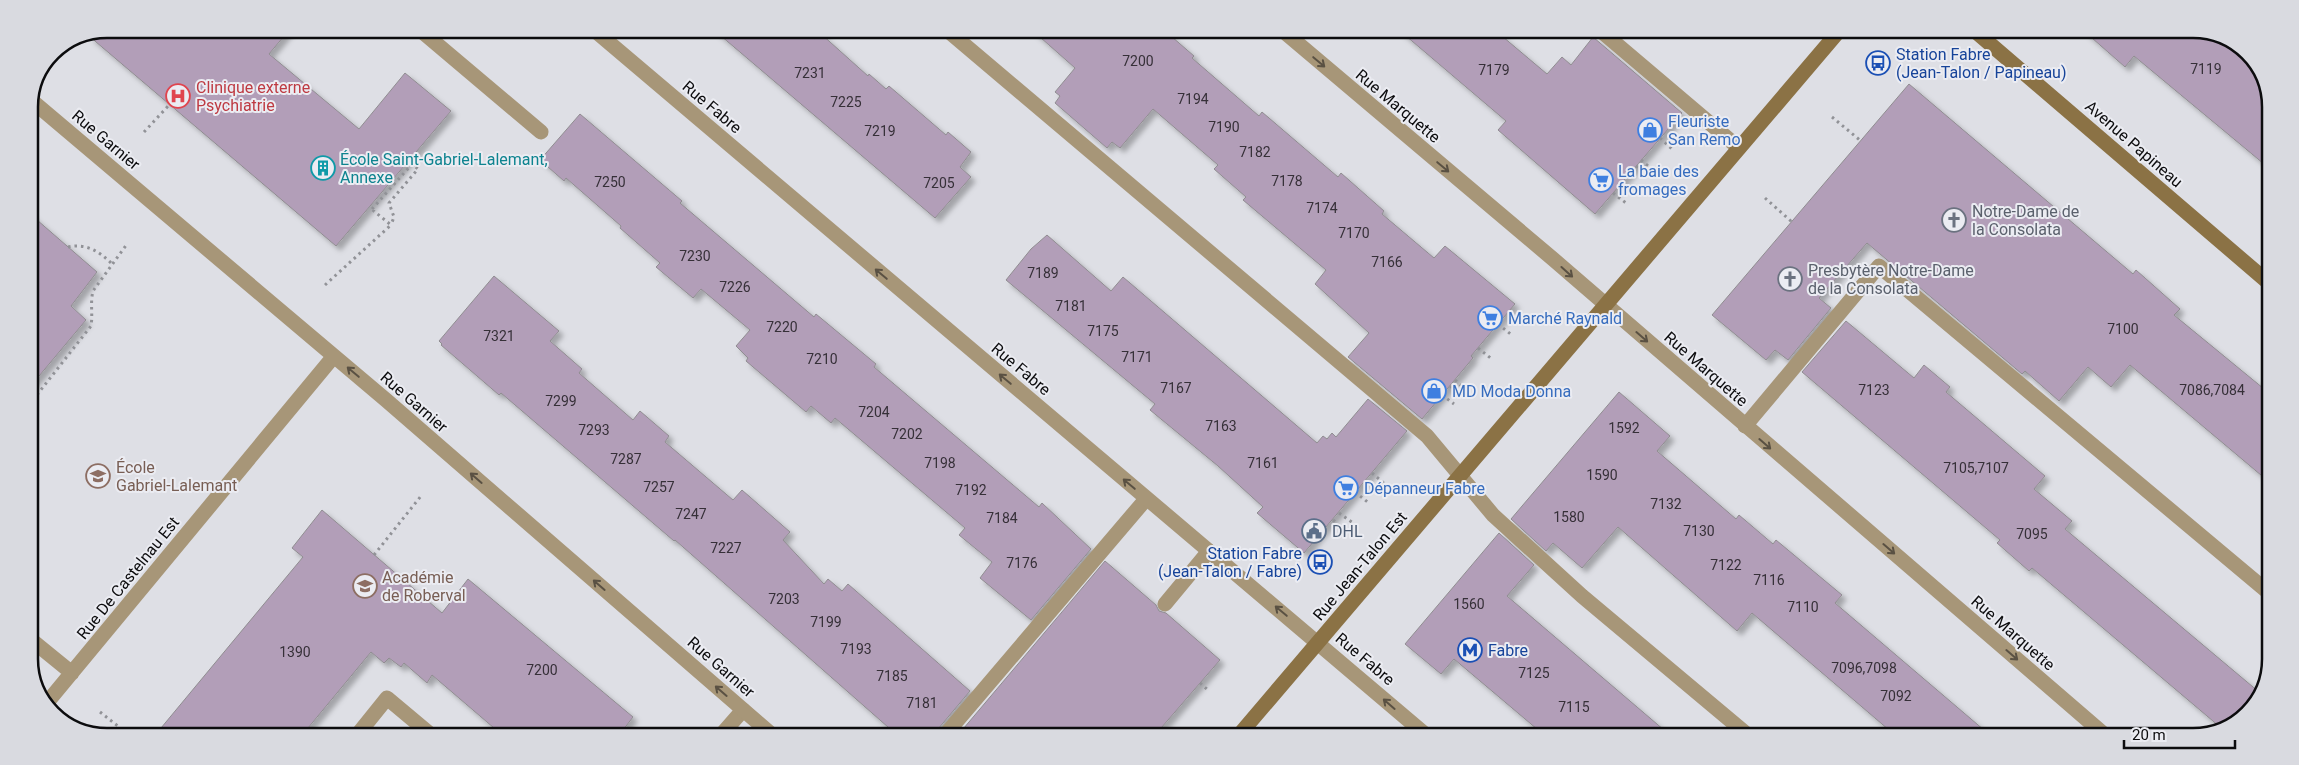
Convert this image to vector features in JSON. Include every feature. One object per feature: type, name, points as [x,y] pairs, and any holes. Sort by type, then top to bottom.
[{"type":"main road","name":"Rue Jean-Talon Est","points":[[1245,728],[1834,37]]},
{"type":"main road","name":"Avenue Papineau","points":[[1983,37],[2261,276]]},
{"type":"street","points":[[429,37],[542,132]]},
{"type":"street","name":"Rue Fabre","points":[[602,37],[1418,728]]},
{"type":"street","points":[[954,37],[1427,436],[1493,515],[1582,596],[1739,728]]},
{"type":"street","name":"Rue Marquette","points":[[1290,37],[1606,305],[1744,426],[2097,728]]},
{"type":"street","points":[[1609,37],[1739,148]]},
{"type":"street","name":"Rue Garnier","points":[[38,106],[334,356],[764,728]]},
{"type":"street","points":[[1744,426],[1879,266],[2262,587]]},
{"type":"street","name":"Rue De Castelnau Est","points":[[51,699],[334,356]]},
{"type":"street","points":[[951,728],[1146,499]]},
{"type":"street","points":[[1165,604],[1209,552]]},
{"type":"street","points":[[38,646],[72,674]]},
{"type":"street","points":[[363,728],[387,698],[423,728]]},
{"type":"street","points":[[727,728],[743,710]]},
{"type":"path","points":[[144,132],[170,104]]},
{"type":"path","points":[[1832,117],[1861,141]]},
{"type":"path","points":[[1660,138],[1672,149]]},
{"type":"path","points":[[1641,160],[1654,171]]},
{"type":"path","points":[[325,285],[391,225],[394,217],[389,203],[418,169],[412,164],[370,208],[391,225]]},
{"type":"path","points":[[1636,166],[1649,176]]},
{"type":"path","points":[[1613,193],[1626,203]]},
{"type":"path","points":[[1765,198],[1792,222]]},
{"type":"path","points":[[38,394],[91,326],[93,291],[127,244]]},
{"type":"path","points":[[68,247],[76,245],[99,251],[112,264]]},
{"type":"path","points":[[1498,324],[1513,336]]},
{"type":"path","points":[[1478,348],[1493,360]]},
{"type":"path","points":[[1454,380],[1466,390]]},
{"type":"path","points":[[1450,386],[1462,396]]},
{"type":"path","points":[[1442,395],[1454,404]]},
{"type":"path","points":[[1372,473],[1386,484]]},
{"type":"path","points":[[1355,492],[1370,504]]},
{"type":"path","points":[[374,555],[422,496]]},
{"type":"path","points":[[1339,512],[1353,523]]},
{"type":"path","points":[[1332,520],[1346,531]]},
{"type":"path","points":[[1200,683],[1209,691]]},
{"type":"path","points":[[100,712],[120,728]]},
{"type":"building","name":"École Saint-Gabriel-Lalemant, Annexe","points":[[106,37],[283,37],[269,54],[359,129],[405,73],[451,111],[336,246],[93,39]]},
{"type":"building","points":[[722,37],[813,37],[815,39],[817,37],[824,37],[868,76],[869,74],[886,89],[889,86],[946,135],[948,132],[971,152],[960,167],[971,177],[935,218]]},
{"type":"building","points":[[1040,37],[1172,37],[1194,56],[1192,58],[1259,116],[1262,112],[1338,177],[1341,173],[1384,211],[1382,214],[1434,258],[1445,246],[1515,304],[1471,356],[1473,358],[1422,419],[1348,357],[1369,333],[1315,284],[1326,270],[1243,200],[1246,197],[1214,169],[1218,165],[1153,109],[1120,148],[1112,142],[1107,148],[1055,103],[1060,96],[1055,92],[1075,68]]},
{"type":"building","points":[[1407,37],[1503,37],[1547,74],[1562,57],[1571,65],[1593,37],[1682,113],[1595,214],[1498,130],[1506,121]]},
{"type":"building","points":[[2091,37],[2192,37],[2210,40],[2227,47],[2244,61],[2252,72],[2259,89],[2261,102],[2261,162],[2134,56],[2125,67]]},
{"type":"building","points":[[1909,84],[2133,274],[2136,270],[2180,309],[2174,315],[2262,387],[2262,476],[2130,365],[2111,387],[2088,367],[2059,401],[2025,371],[2022,374],[1867,243],[1819,298],[1831,308],[1788,360],[1775,350],[1766,360],[1712,315]]},
{"type":"building","points":[[580,114],[682,201],[680,203],[814,317],[816,314],[876,364],[874,367],[1039,507],[1042,503],[1091,549],[1031,620],[980,578],[992,562],[959,535],[965,528],[835,418],[831,423],[811,406],[806,412],[746,361],[748,358],[736,346],[750,330],[701,289],[693,298],[656,267],[660,263],[620,228],[621,226],[566,178],[564,181],[540,160]]},
{"type":"building","points":[[38,221],[97,272],[71,306],[86,320],[38,377]]},
{"type":"building","points":[[1047,235],[1111,291],[1123,277],[1317,443],[1323,436],[1327,439],[1332,433],[1336,437],[1368,399],[1407,431],[1304,553],[1257,513],[1263,507],[1218,466],[1150,410],[1155,404],[1006,280],[1031,249]]},
{"type":"building","points":[[494,276],[559,331],[550,341],[582,369],[579,373],[633,420],[640,411],[669,436],[665,442],[733,500],[742,490],[790,532],[783,540],[824,584],[828,579],[842,591],[848,584],[970,691],[939,728],[889,728],[675,540],[501,393],[499,395],[441,345],[439,341]]},
{"type":"building","points":[[1846,321],[1914,378],[1924,365],[1950,387],[1946,392],[2045,476],[2034,489],[2072,521],[2065,529],[2254,688],[2250,697],[2235,713],[2216,724],[2032,568],[2029,571],[1997,543],[2000,540],[1802,372]]},
{"type":"building","points":[[1619,392],[1670,436],[1657,451],[1736,519],[1739,515],[1773,544],[1776,540],[1842,595],[1835,603],[1982,728],[1887,728],[1752,613],[1737,631],[1618,527],[1582,568],[1553,543],[1546,551],[1511,519]]},
{"type":"building","points":[[322,510],[442,613],[468,579],[633,717],[625,728],[494,728],[432,675],[427,683],[404,663],[401,667],[389,658],[384,663],[371,652],[308,728],[161,728],[303,557],[292,548]]},
{"type":"building","points":[[1499,533],[1534,565],[1507,596],[1662,728],[1536,728],[1454,659],[1441,674],[1405,644]]},
{"type":"building","points":[[1105,561],[1156,605],[1159,611],[1166,613],[1220,660],[1161,728],[964,728]]},
{"type":"place","name":"Station Fabre (Jean-Talon / Papineau)","points":[[1878,63]]},
{"type":"place","name":"Clinique externe Psychiatrie","points":[[178,96]]},
{"type":"place","name":"Fleuriste San Remo","points":[[1650,130]]},
{"type":"place","name":"École Saint-Gabriel-Lalemant, Annexe","points":[[323,168]]},
{"type":"place","name":"La baie des fromages","points":[[1601,180]]},
{"type":"place","name":"Notre-Dame de la Consolata","points":[[1954,220]]},
{"type":"place","name":"Presbytère Notre-Dame de la Consolata","points":[[1790,279]]},
{"type":"place","name":"Marché Raynald","points":[[1490,318]]},
{"type":"place","name":"MD Moda Donna","points":[[1434,391]]},
{"type":"place","name":"École Gabriel-Lalemant","points":[[98,476]]},
{"type":"place","name":"Dépanneur Fabre","points":[[1346,488]]},
{"type":"place","name":"DHL","points":[[1314,531]]},
{"type":"place","name":"Station Fabre (Jean-Talon / Fabre)","points":[[1320,562]]},
{"type":"place","name":"Académie de Roberval","points":[[365,586]]},
{"type":"place","name":"Fabre","points":[[1470,650]]}]
